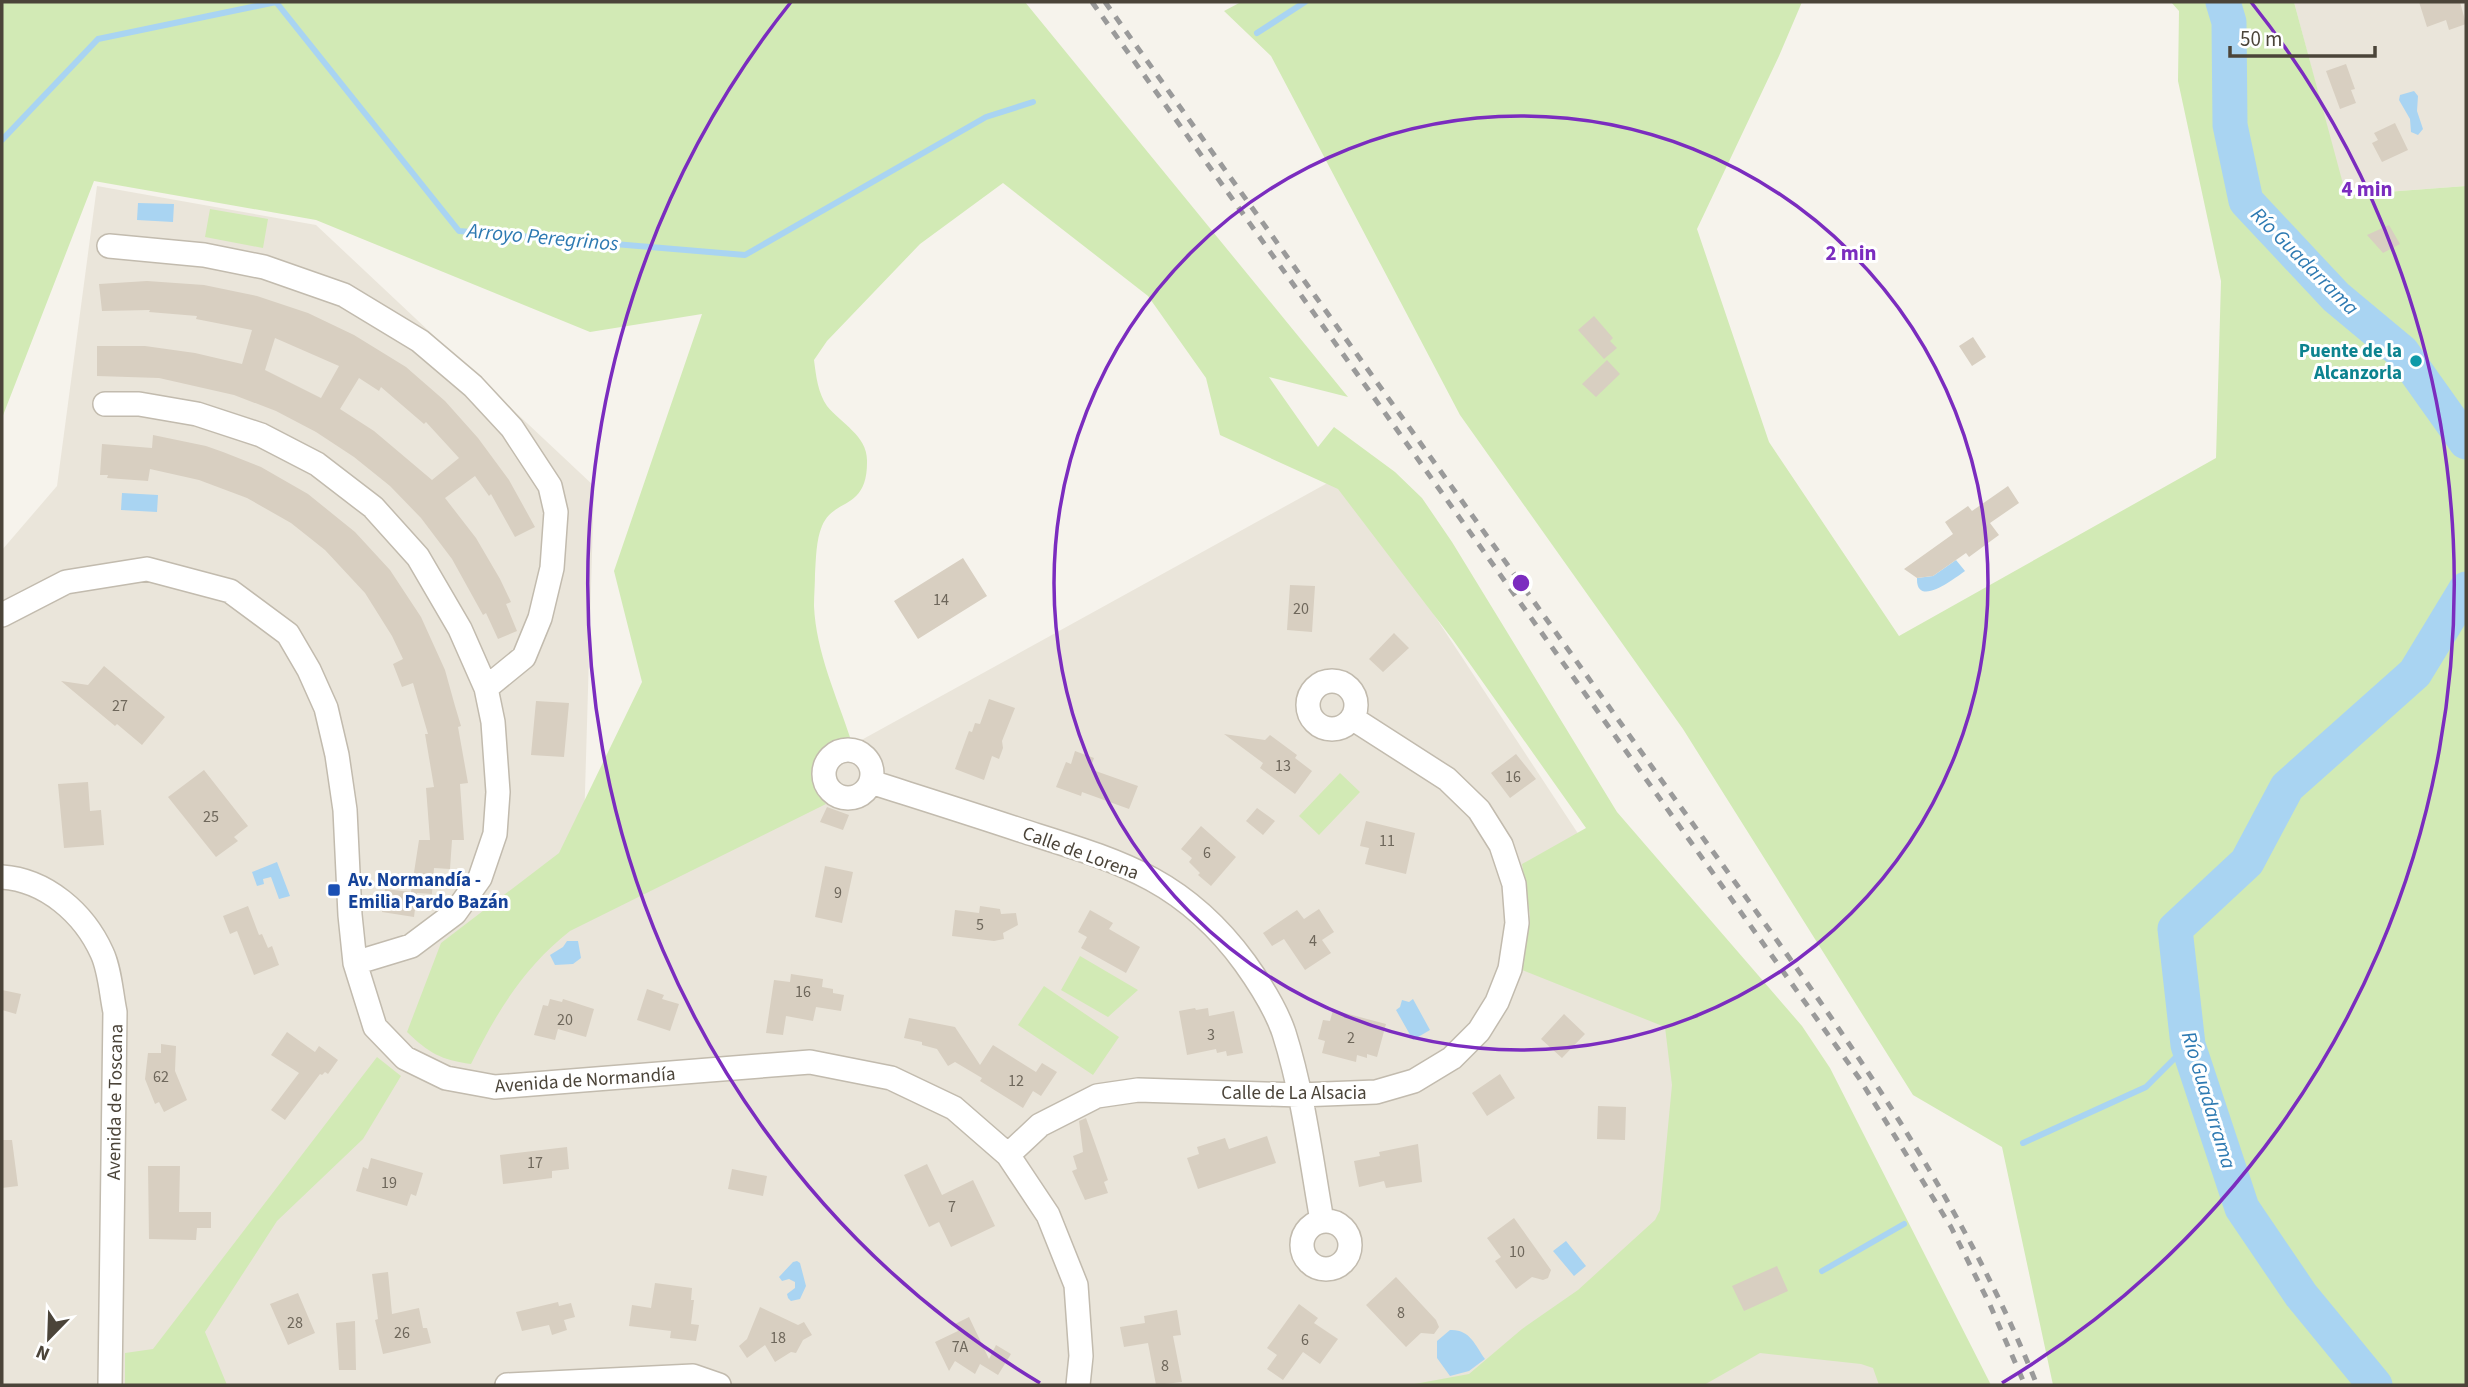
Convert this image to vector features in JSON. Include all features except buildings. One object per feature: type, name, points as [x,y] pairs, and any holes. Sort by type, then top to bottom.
[{"type":"street","points":[[108,246],[204,255],[264,267],[344,295],[420,341],[473,386],[512,428],[550,485],[556,512],[552,568],[540,618],[524,657],[486,688]]},
{"type":"street","points":[[105,404],[139,404],[197,414],[261,435],[317,464],[373,507],[418,557],[460,628],[486,688],[493,722],[498,792],[495,834],[480,878],[455,914],[411,946],[355,964]]},
{"type":"street","name":"Avenida de Normandía","points":[[2,615],[66,582],[147,569],[230,591],[288,634],[309,670],[326,708],[337,755],[345,810],[355,964],[375,1027],[405,1058],[446,1078],[495,1087],[810,1062],[891,1078],[954,1108],[1008,1155],[1048,1215],[1076,1285],[1081,1356],[1078,1385]]},
{"type":"street","name":"Calle de La Alsacia","points":[[1008,1155],[1040,1125],[1097,1096],[1138,1090],[1299,1094],[1376,1092],[1413,1081],[1452,1058],[1479,1031],[1497,1002],[1510,969],[1517,923],[1514,884],[1501,845],[1479,810],[1447,779],[1352,718]]},
{"type":"street","name":"Calle de Lorena","points":[[871,782],[1114,860],[1156,881],[1194,906],[1226,937],[1258,981],[1283,1031],[1299,1094],[1322,1221]]},
{"type":"street","name":"Avenida de Toscana","points":[[2,877],[21,878],[50,892],[79,916],[102,953],[115,1012],[110,1385]]},
{"type":"street","points":[[507,1385],[693,1376],[719,1385]]},
{"type":"shaded area","points":[[2294,2],[2466,2],[2466,186],[2345,195]]},
{"type":"shaded area","points":[[97,186],[316,225],[594,486],[582,894],[1342,475],[1941,1385],[2,1385],[2,550],[57,486]]},
{"type":"green space","points":[[2,2],[1025,2],[1348,397],[1269,377],[1318,447],[1334,427],[1395,472],[1422,498],[1452,542],[1617,812],[1802,1026],[1830,1068],[1991,1385],[1879,1385],[1873,1368],[1861,1364],[1760,1353],[1704,1385],[1409,1385],[1469,1374],[1522,1329],[1578,1290],[1655,1220],[1660,1210],[1672,1085],[1665,1027],[1522,970],[1530,915],[1522,864],[1586,828],[1453,640],[1338,489],[1220,435],[1206,378],[1148,296],[1003,183],[920,244],[827,341],[814,360],[824,401],[858,437],[866,451],[867,460],[862,488],[856,496],[827,517],[820,531],[817,550],[814,606],[819,640],[851,740],[827,747],[814,762],[813,782],[817,793],[826,804],[570,931],[538,960],[513,992],[471,1064],[443,1058],[429,1050],[407,1032],[441,943],[559,853],[642,682],[614,571],[702,314],[590,332],[316,220],[94,181],[2,418]]},
{"type":"green space","points":[[1241,2],[1802,2],[1697,229],[1769,442],[1899,636],[2216,458],[2221,281],[2178,81],[2179,11],[2171,2],[2294,2],[2346,195],[2466,186],[2466,1385],[2053,1385],[2002,1147],[1913,1095],[1683,729],[1460,415],[1271,56],[1224,11]]},
{"type":"green space","points":[[210,209],[268,219],[263,248],[205,237]]},
{"type":"green space","points":[[1340,773],[1360,792],[1319,835],[1299,816]]},
{"type":"green space","points":[[1080,956],[1138,990],[1108,1017],[1061,990]]},
{"type":"green space","points":[[1044,986],[1119,1037],[1093,1075],[1018,1025]]},
{"type":"green space","points":[[377,1057],[401,1076],[363,1139],[277,1221],[205,1332],[227,1385],[125,1385],[125,1353],[153,1349]]},
{"type":"water","points":[[2414,91],[2418,96],[2417,111],[2423,129],[2418,135],[2411,132],[2410,119],[2399,100],[2400,95]]},
{"type":"water","points":[[138,203],[174,204],[173,222],[137,220]]},
{"type":"water","points":[[122,493],[158,495],[157,512],[121,510]]},
{"type":"water","points":[[1956,560],[1965,571],[1937,589],[1923,591],[1918,587],[1917,578],[1933,576]]},
{"type":"water","points":[[277,862],[290,896],[279,899],[271,877],[263,879],[264,884],[257,886],[252,872]]},
{"type":"water","points":[[567,941],[578,941],[581,958],[573,964],[555,965],[550,955]]},
{"type":"water","points":[[1413,999],[1430,1030],[1413,1040],[1396,1010],[1402,1000],[1409,1002]]},
{"type":"water","points":[[1566,1241],[1586,1266],[1574,1276],[1553,1251]]},
{"type":"water","points":[[797,1261],[800,1263],[806,1286],[800,1299],[791,1301],[787,1294],[795,1288],[795,1282],[789,1279],[782,1281],[779,1277]]},
{"type":"water","points":[[1450,1330],[1467,1335],[1485,1359],[1469,1371],[1450,1376],[1437,1358],[1437,1341]]},
{"type":"waterway","name":"Arroyo Peregrinos","points":[[2,140],[98,39],[276,2],[459,231],[745,255],[986,117],[1033,102]]},
{"type":"waterway","name":"Arroyo Peregrinos","points":[[1257,33],[1305,2]]},
{"type":"waterway","name":"Río Guadarrama","points":[[2223,2],[2229,22],[2230,125],[2246,201],[2336,297],[2402,352],[2466,442]]},
{"type":"waterway","name":"Río Guadarrama","points":[[2375,1385],[2301,1295],[2242,1208],[2188,1045],[2175,929],[2247,862],[2287,787],[2415,673],[2466,589]]},
{"type":"waterway","points":[[2023,1143],[2146,1087],[2188,1045]]},
{"type":"waterway","points":[[1822,1271],[1904,1224]]},
{"type":"railway","points":[[1092,2],[1859,1078],[1951,1227],[1990,1305],[2025,1385]]},
{"type":"railway","points":[[1105,2],[1759,915],[1863,1065],[1958,1221],[2000,1301],[2037,1385]]},
{"type":"place","name":"Puente de la Alcanzorla","points":[[2416,361]]},
{"type":"place","name":"Av. Normandía - Emilia Pardo Bazán","points":[[334,890]]}]
